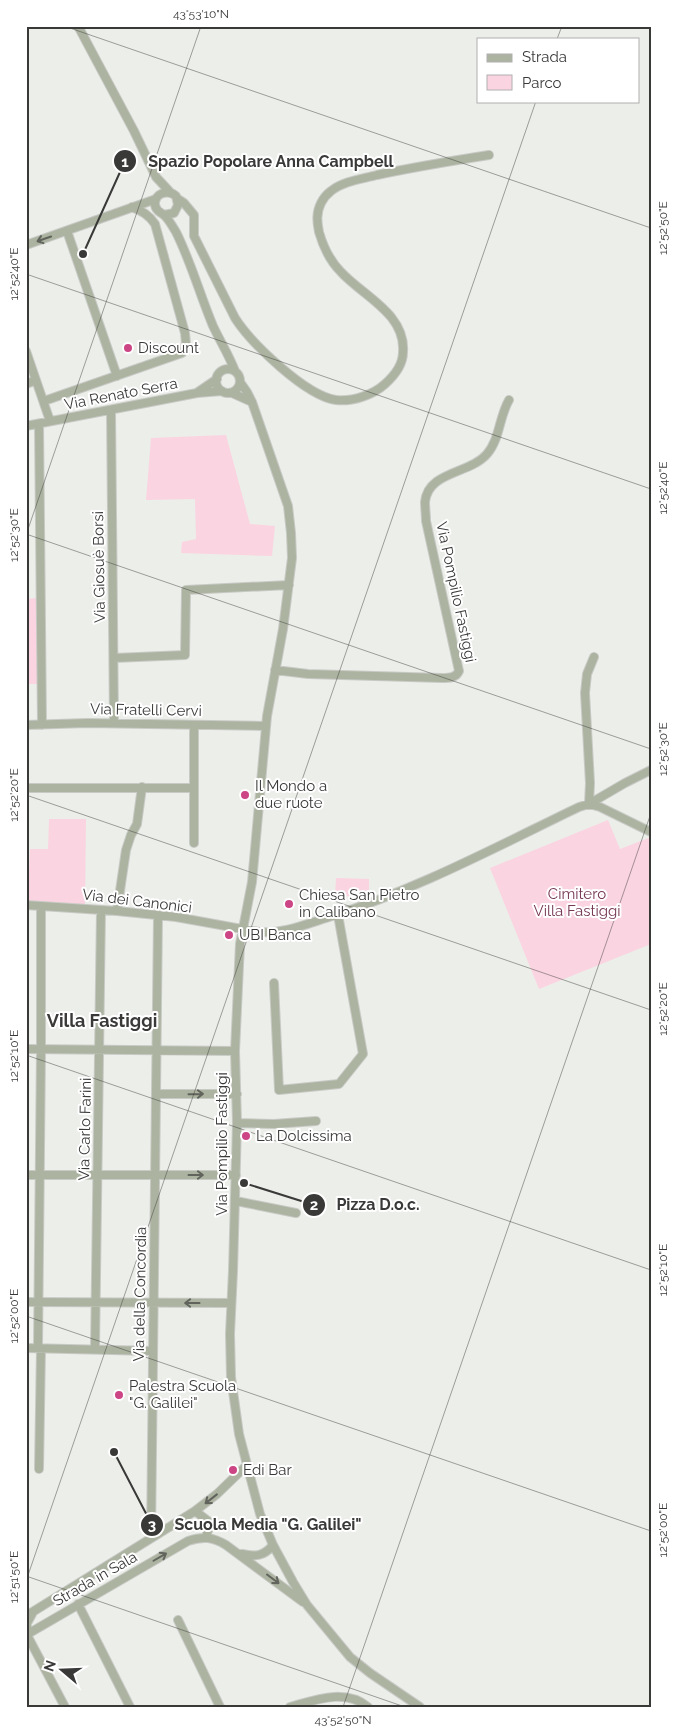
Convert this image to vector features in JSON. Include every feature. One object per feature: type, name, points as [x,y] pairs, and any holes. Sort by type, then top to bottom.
[{"type":"street","points":[[78,26],[134,131],[156,177],[192,211],[194,215],[194,236],[235,318],[255,344],[304,386],[325,398],[347,401],[380,389],[391,379],[399,367],[403,356],[404,342],[399,328],[389,314],[353,285],[339,270],[330,256],[321,239],[317,224],[317,212],[322,202],[331,192],[342,185],[357,180],[422,165],[489,155]]},
{"type":"street","points":[[156,177],[156,209],[164,215],[175,231],[213,325],[239,376],[238,389],[232,393]]},
{"type":"street","points":[[26,245],[132,207],[157,197],[163,192],[170,192]]},
{"type":"street","points":[[175,231],[175,212],[178,199]]},
{"type":"street","name":"Via Renato Serra","points":[[44,402],[182,353],[186,344],[185,333],[155,224],[150,217],[132,207]]},
{"type":"street","points":[[164,215],[192,211]]},
{"type":"street","name":"Via Renato Serra","points":[[67,231],[117,376]]},
{"type":"street","name":"Via Renato Serra","points":[[26,350],[50,421]]},
{"type":"street","points":[[226,353],[224,370],[218,375],[217,386],[222,392],[232,393],[252,402]]},
{"type":"street","points":[[224,370],[235,371]]},
{"type":"street","name":"Via Renato Serra","points":[[197,393],[217,379]]},
{"type":"street","points":[[26,384],[36,380]]},
{"type":"street","name":"Via Pompilio Fastiggi","points":[[240,382],[252,402],[288,506],[292,558],[283,629],[266,726],[252,882],[240,944],[235,1051],[237,1123],[236,1201],[230,1334],[231,1377],[239,1434],[260,1514],[273,1544],[307,1605]]},
{"type":"street","name":"Via Renato Serra","points":[[26,426],[197,393],[222,392]]},
{"type":"street","name":"Via Pompilio Fastiggi","points":[[275,670],[308,674],[442,678],[450,678],[458,674],[459,671],[426,521],[425,502],[428,492],[440,478],[478,463],[488,452],[496,437],[509,400]]},
{"type":"street","name":"Via Giosuè Borsi","points":[[110,410],[114,723]]},
{"type":"street","points":[[38,424],[42,725]]},
{"type":"street","points":[[114,658],[185,655],[186,590],[289,585]]},
{"type":"street","points":[[594,657],[587,674],[585,693],[590,783],[589,804],[600,806],[651,832]]},
{"type":"street","name":"Via Fratelli Cervi","points":[[26,725],[87,722],[266,726]]},
{"type":"street","points":[[194,725],[194,843]]},
{"type":"street","name":"Via dei Canonici","points":[[26,905],[117,911],[271,933],[285,931],[338,915],[413,887],[579,807],[589,804],[651,770]]},
{"type":"street","points":[[117,911],[126,850],[137,824],[142,787]]},
{"type":"street","points":[[26,788],[194,788]]},
{"type":"street","points":[[39,1469],[38,1302],[41,906]]},
{"type":"street","name":"Via Carlo Farini","points":[[95,1349],[101,910]]},
{"type":"street","points":[[274,983],[279,1090],[339,1084],[364,1054],[338,915]]},
{"type":"street","name":"Via della Concordia","points":[[151,1538],[158,916]]},
{"type":"street","points":[[26,1049],[235,1051]]},
{"type":"street","points":[[156,1094],[237,1094]]},
{"type":"street","points":[[237,1123],[274,1124],[316,1121]]},
{"type":"street","points":[[26,1175],[236,1175]]},
{"type":"street","points":[[236,1201],[296,1213]]},
{"type":"street","points":[[26,1302],[231,1303]]},
{"type":"street","points":[[26,1348],[153,1351]]},
{"type":"street","name":"Strada in Sala","points":[[30,1614],[195,1510],[218,1494],[247,1466]]},
{"type":"street","points":[[195,1510],[208,1522],[209,1527],[206,1537],[216,1539],[239,1554],[307,1605],[350,1657],[420,1707]]},
{"type":"street","name":"Strada in Sala","points":[[26,1635],[188,1541],[206,1537]]},
{"type":"street","points":[[239,1554],[262,1555],[273,1544]]},
{"type":"street","points":[[78,1604],[130,1707]]},
{"type":"street","points":[[30,1614],[26,1635],[65,1707]]},
{"type":"street","points":[[178,1620],[220,1707]]},
{"type":"street","points":[[290,1707],[332,1696],[350,1697],[368,1707]]},
{"type":"green space","points":[[226,435],[250,524],[275,526],[272,556],[181,553],[182,542],[196,539],[195,499],[146,500],[151,438]]},
{"type":"green space","points":[[37,598],[38,684],[26,684],[26,599]]},
{"type":"green space","points":[[49,819],[86,819],[85,905],[46,905],[43,901],[38,903],[28,902],[30,849],[48,849]]},
{"type":"green space","name":"Cimitero Villa Fastiggi","points":[[608,820],[620,849],[651,837],[651,944],[539,989],[490,868]]},
{"type":"green space","points":[[336,878],[369,879],[369,897],[335,896]]},
{"type":"place","name":"Spazio Popolare Anna Campbell","points":[[83,254]]},
{"type":"place","name":"Discount","points":[[128,348]]},
{"type":"place","name":"Il Mondo a due ruote","points":[[245,795]]},
{"type":"place","name":"Chiesa San Pietro in Calibano","points":[[289,904]]},
{"type":"place","name":"UBI Banca","points":[[229,935]]},
{"type":"place","name":"La Dolcissima","points":[[246,1136]]},
{"type":"place","name":"Pizza D.o.c.","points":[[244,1183]]},
{"type":"place","name":"Palestra Scuola \"G. Galilei\"","points":[[119,1395]]},
{"type":"place","name":"Scuola Media \"G. Galilei\"","points":[[114,1452]]},
{"type":"place","name":"Edi Bar","points":[[233,1470]]},
{"type":"district","name":"Villa Fastiggi","points":[[102,1021]]}]
